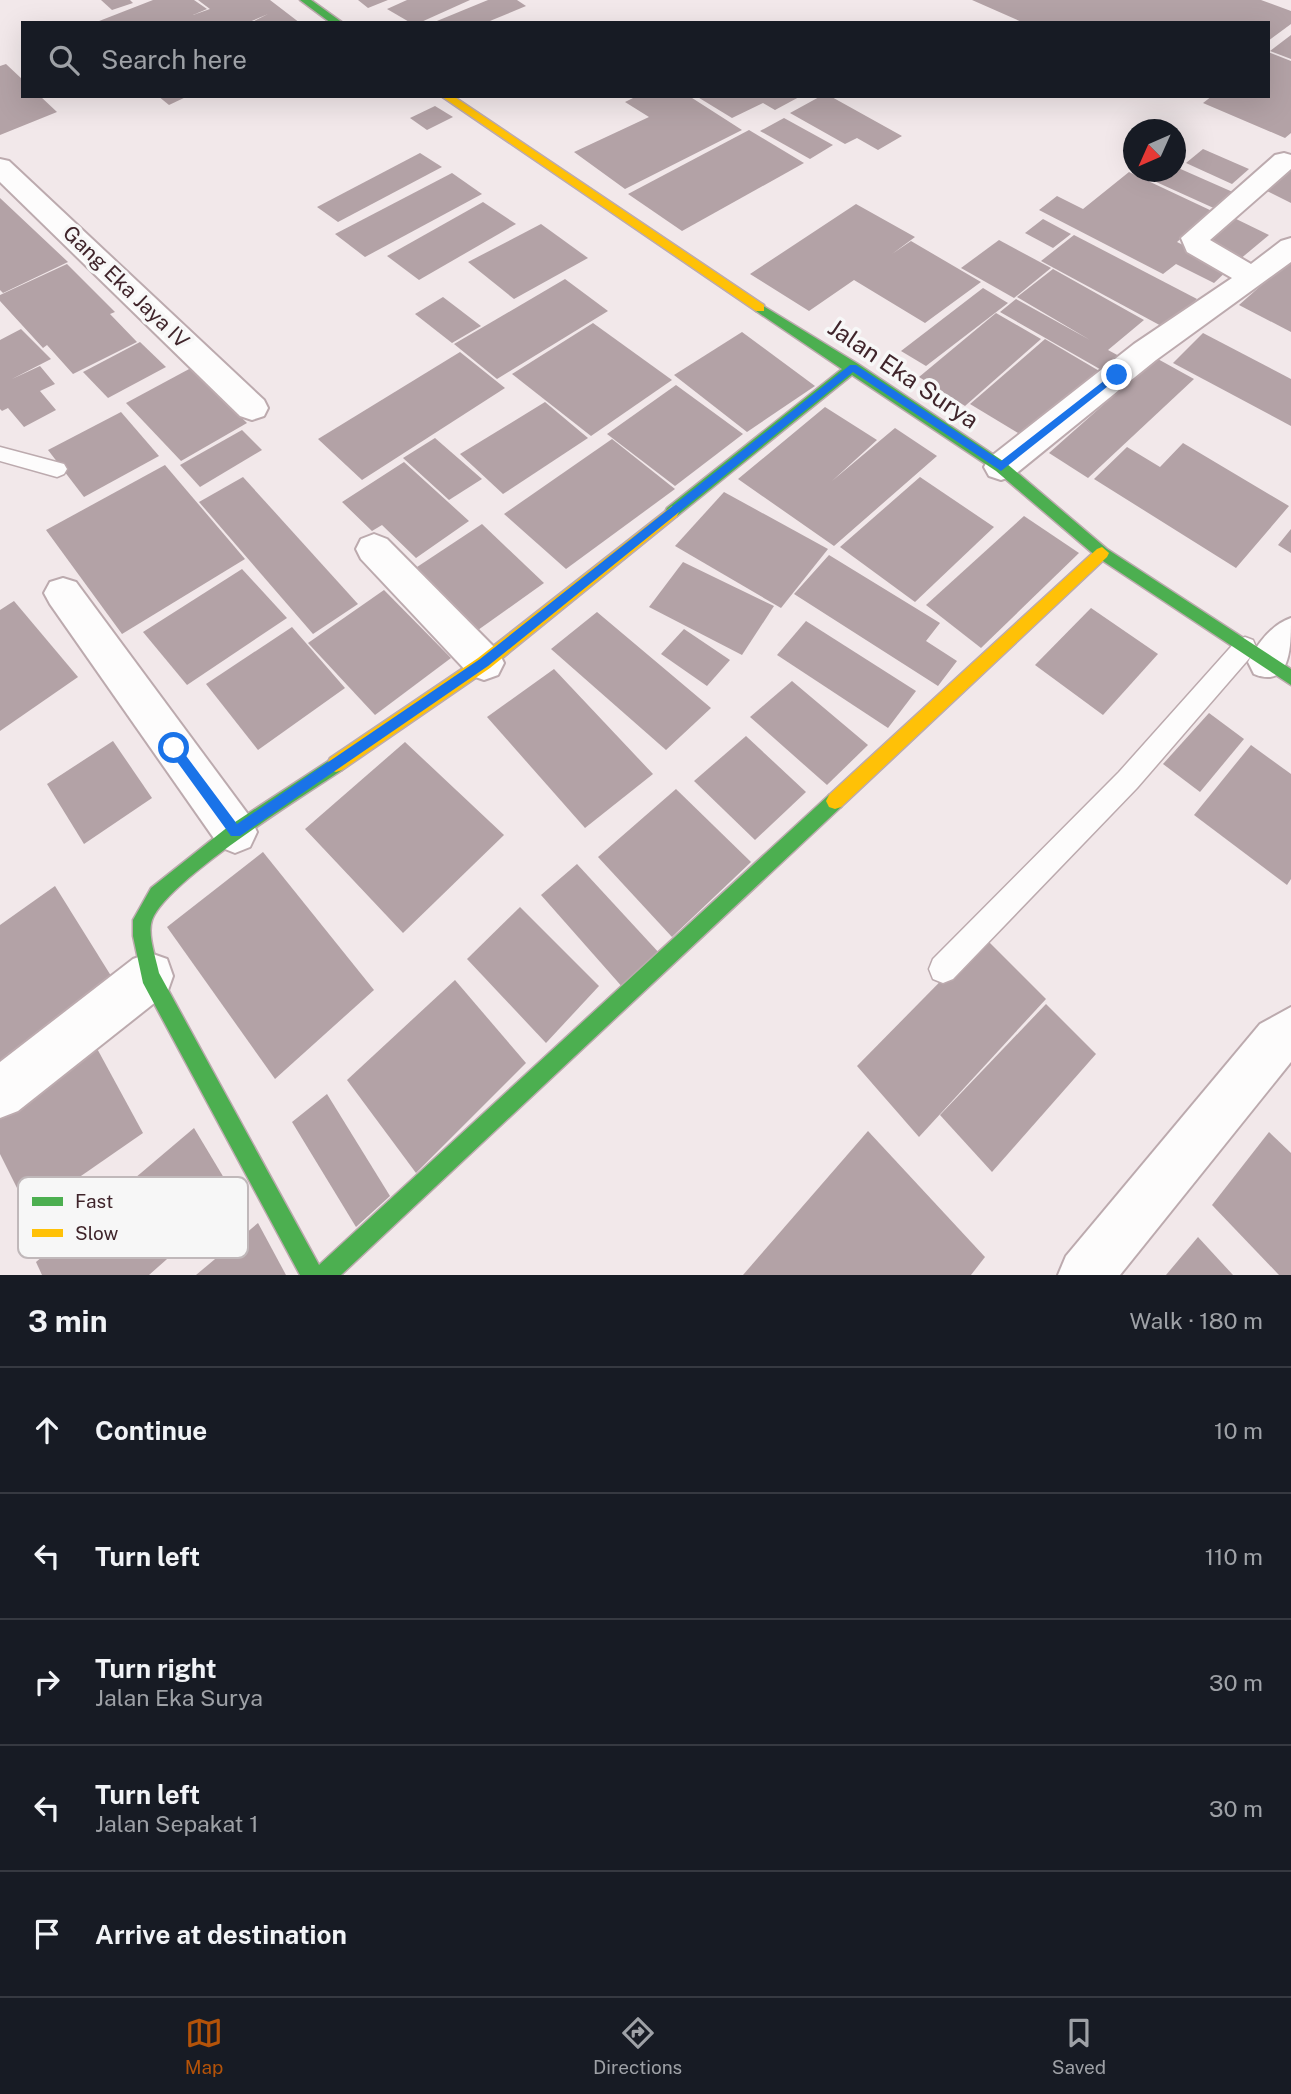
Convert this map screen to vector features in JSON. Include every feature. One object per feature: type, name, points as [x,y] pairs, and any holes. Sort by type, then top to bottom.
[{"type":"street","points":[[305,0],[335,21]]},
{"type":"street","name":"Jalan Eka Surya","points":[[449,98],[668,247],[1001,467],[1102,553],[1274,655]]},
{"type":"street","points":[[1254,277],[1197,246],[1195,239],[1284,161]]},
{"type":"street","name":"Gang Eka Jaya IV","points":[[0,167],[252,408]]},
{"type":"street","points":[[1001,467],[1145,352],[1254,277],[1291,247]]},
{"type":"street","points":[[312,1275],[150,976],[142,936],[142,920],[157,894],[235,832],[484,663],[853,367]]},
{"type":"street","points":[[374,549],[484,663]]},
{"type":"street","points":[[325,1275],[1102,553]]},
{"type":"street","points":[[63,593],[235,832]]},
{"type":"street","points":[[0,1093],[150,976]]},
{"type":"street","points":[[1085,1275],[1277,1041],[1291,1031]]},
{"type":"lane","points":[[0,454],[57,469]]},
{"type":"lane","points":[[943,969],[1128,780],[1274,655]]},
{"type":"building","points":[[101,0],[130,0],[133,3],[112,10]]},
{"type":"building","points":[[153,0],[194,0],[207,9],[193,15],[210,9],[198,0],[270,0],[297,21],[254,21],[268,14],[252,21],[99,21]]},
{"type":"building","points":[[358,0],[388,0],[368,8]]},
{"type":"building","points":[[407,0],[470,0],[423,21],[408,21],[387,9]]},
{"type":"building","points":[[488,0],[517,0],[526,6],[490,21],[437,21]]},
{"type":"building","points":[[972,0],[1261,0],[1291,11],[1291,24],[1270,40],[1270,21],[1019,21]]},
{"type":"building","points":[[1291,35],[1291,59],[1270,51]]},
{"type":"building","points":[[1270,53],[1291,61],[1291,133],[1285,138],[1203,103],[1209,98],[1270,98]]},
{"type":"building","points":[[6,64],[21,78],[21,98],[42,98],[57,112],[0,135],[0,66]]},
{"type":"building","points":[[160,98],[184,98],[169,105]]},
{"type":"building","points":[[633,98],[692,98],[742,130],[625,189],[574,152],[649,117],[625,102]]},
{"type":"building","points":[[699,98],[797,98],[775,110],[763,103],[732,118]]},
{"type":"building","points":[[817,98],[834,98],[902,136],[878,150],[857,138],[845,144],[790,113]]},
{"type":"building","points":[[435,106],[453,117],[427,130],[410,118]]},
{"type":"building","points":[[784,118],[833,145],[810,159],[760,131]]},
{"type":"building","points":[[749,130],[804,163],[682,231],[628,194]]},
{"type":"building","points":[[1203,149],[1249,169],[1232,184],[1186,163]]},
{"type":"building","points":[[420,153],[442,167],[338,222],[317,207]]},
{"type":"building","points":[[1291,163],[1291,203],[1259,187]]},
{"type":"building","points":[[1186,171],[1235,193],[1218,210],[1156,182],[1186,182]]},
{"type":"building","points":[[452,173],[482,194],[365,257],[335,234]]},
{"type":"building","points":[[1123,177],[1123,182],[1150,182],[1212,211],[1177,242],[1230,268],[1214,283],[1176,264],[1163,274],[1039,210],[1057,196],[1083,209]]},
{"type":"building","points":[[0,198],[68,262],[3,293],[0,290]]},
{"type":"building","points":[[483,202],[516,224],[419,280],[387,256]]},
{"type":"building","points":[[856,204],[915,237],[892,254],[911,241],[981,282],[925,323],[854,280],[809,311],[750,274]]},
{"type":"building","points":[[1230,216],[1269,235],[1239,260],[1200,240]]},
{"type":"building","points":[[1043,219],[1071,234],[1053,248],[1025,233]]},
{"type":"building","points":[[541,224],[588,258],[514,299],[468,262]]},
{"type":"building","points":[[1074,235],[1197,299],[1165,328],[1041,261]]},
{"type":"building","points":[[999,240],[1051,268],[1014,298],[961,268]]},
{"type":"building","points":[[1291,259],[1291,332],[1239,305]]},
{"type":"building","points":[[67,264],[115,312],[110,314],[137,342],[73,374],[47,345],[43,348],[0,301],[0,295]]},
{"type":"building","points":[[1053,269],[1144,320],[1108,350],[1121,357],[1105,372],[1000,312],[1016,299],[1090,340],[1017,297]]},
{"type":"building","points":[[565,279],[608,311],[497,379],[454,344]]},
{"type":"building","points":[[983,288],[1008,303],[926,366],[901,351]]},
{"type":"building","points":[[443,297],[481,326],[452,343],[415,314]]},
{"type":"building","points":[[996,313],[1041,339],[965,406],[919,377]]},
{"type":"building","points":[[593,323],[672,380],[591,436],[512,374]]},
{"type":"building","points":[[21,329],[51,359],[12,379],[40,366],[55,384],[40,391],[56,410],[24,427],[8,408],[2,411],[0,409],[0,340]]},
{"type":"building","points":[[742,332],[815,386],[747,432],[674,375]]},
{"type":"building","points":[[1203,333],[1291,379],[1291,426],[1173,363]]},
{"type":"building","points":[[1045,339],[1101,372],[1028,439],[970,404]]},
{"type":"building","points":[[140,342],[166,367],[108,398],[83,372]]},
{"type":"building","points":[[460,352],[505,388],[362,480],[318,439]]},
{"type":"building","points":[[1156,358],[1194,379],[1088,478],[1049,453]]},
{"type":"building","points":[[191,368],[247,423],[181,461],[126,403]]},
{"type":"building","points":[[676,385],[743,434],[675,486],[607,434]]},
{"type":"building","points":[[545,402],[588,438],[503,494],[460,454]]},
{"type":"building","points":[[825,407],[877,440],[832,481],[895,428],[937,456],[834,546],[738,479]]},
{"type":"building","points":[[121,412],[159,456],[84,497],[48,450]]},
{"type":"building","points":[[242,430],[262,450],[200,487],[180,465]]},
{"type":"building","points":[[435,438],[482,479],[449,500],[403,458]]},
{"type":"building","points":[[612,439],[675,489],[566,569],[504,514]]},
{"type":"building","points":[[1183,443],[1289,506],[1236,568],[1094,479],[1127,447],[1160,467]]},
{"type":"building","points":[[404,462],[469,521],[416,558],[382,525],[372,531],[342,502]]},
{"type":"building","points":[[165,465],[245,559],[122,634],[46,530]]},
{"type":"building","points":[[243,477],[358,604],[313,634],[199,502]]},
{"type":"building","points":[[920,477],[994,527],[915,602],[840,547]]},
{"type":"building","points":[[724,492],[828,549],[781,608],[675,546]]},
{"type":"building","points":[[1024,516],[1079,553],[981,648],[926,605]]},
{"type":"building","points":[[482,524],[544,583],[471,635],[411,571]]},
{"type":"building","points":[[1291,529],[1291,553],[1278,545]]},
{"type":"building","points":[[829,555],[940,623],[926,641],[957,661],[938,686],[794,594]]},
{"type":"building","points":[[683,562],[774,606],[742,655],[649,607]]},
{"type":"building","points":[[242,569],[287,618],[187,685],[143,632]]},
{"type":"building","points":[[384,590],[451,658],[375,715],[308,643]]},
{"type":"building","points":[[14,601],[78,677],[0,731],[0,610]]},
{"type":"building","points":[[1091,608],[1158,654],[1103,715],[1035,665]]},
{"type":"building","points":[[597,612],[711,708],[666,750],[551,649]]},
{"type":"building","points":[[806,621],[916,691],[888,728],[777,655]]},
{"type":"building","points":[[292,627],[345,688],[258,750],[206,684]]},
{"type":"building","points":[[684,629],[730,660],[707,686],[661,654]]},
{"type":"building","points":[[554,669],[653,774],[585,828],[487,717]]},
{"type":"building","points":[[792,681],[868,745],[827,785],[750,717]]},
{"type":"building","points":[[1209,713],[1244,739],[1200,792],[1163,764]]},
{"type":"building","points":[[746,736],[806,792],[755,840],[694,781]]},
{"type":"building","points":[[113,741],[152,798],[84,844],[47,784]]},
{"type":"building","points":[[405,742],[504,835],[403,933],[305,829]]},
{"type":"building","points":[[1251,745],[1291,774],[1291,879],[1287,885],[1194,815]]},
{"type":"building","points":[[676,789],[751,862],[672,937],[598,857]]},
{"type":"building","points":[[263,852],[374,990],[275,1079],[167,927]]},
{"type":"building","points":[[577,864],[661,955],[624,989],[541,895]]},
{"type":"building","points":[[55,886],[113,979],[0,1064],[0,925]]},
{"type":"building","points":[[520,907],[599,986],[546,1043],[467,959]]},
{"type":"building","points":[[984,937],[1046,999],[919,1137],[857,1066]]},
{"type":"building","points":[[455,980],[526,1063],[416,1173],[347,1080]]},
{"type":"building","points":[[1046,1004],[1096,1054],[992,1172],[940,1115]]},
{"type":"building","points":[[94,1043],[143,1133],[80,1177],[18,1177],[18,1190],[0,1154],[0,1117]]},
{"type":"building","points":[[327,1094],[390,1196],[356,1227],[292,1122]]},
{"type":"building","points":[[194,1128],[223,1177],[136,1177]]},
{"type":"building","points":[[868,1131],[985,1257],[971,1275],[743,1275]]},
{"type":"building","points":[[1269,1132],[1291,1153],[1291,1275],[1279,1275],[1212,1205]]},
{"type":"building","points":[[258,1223],[286,1275],[196,1275],[216,1258],[248,1258],[248,1231]]},
{"type":"building","points":[[1198,1237],[1233,1275],[1166,1275]]},
{"type":"building","points":[[41,1258],[168,1258],[149,1275],[42,1275],[36,1262]]},
{"type":"traffic: fast","points":[[305,0],[335,21]]},
{"type":"traffic: fast","points":[[760,308],[1001,467],[1102,553],[1291,678]]},
{"type":"traffic: fast","points":[[672,512],[853,367]]},
{"type":"traffic: fast","points":[[312,1275],[150,976],[142,936],[142,920],[157,894],[235,832],[336,764]]},
{"type":"traffic: fast","points":[[325,1275],[835,801]]},
{"type":"traffic: slow","points":[[449,98],[760,308]]},
{"type":"traffic: slow","points":[[336,764],[484,663],[672,512]]},
{"type":"traffic: slow","points":[[835,801],[1102,553]]},
{"type":"route","points":[[174,748],[235,832],[484,663],[853,367],[1001,467],[1117,375]]}]
